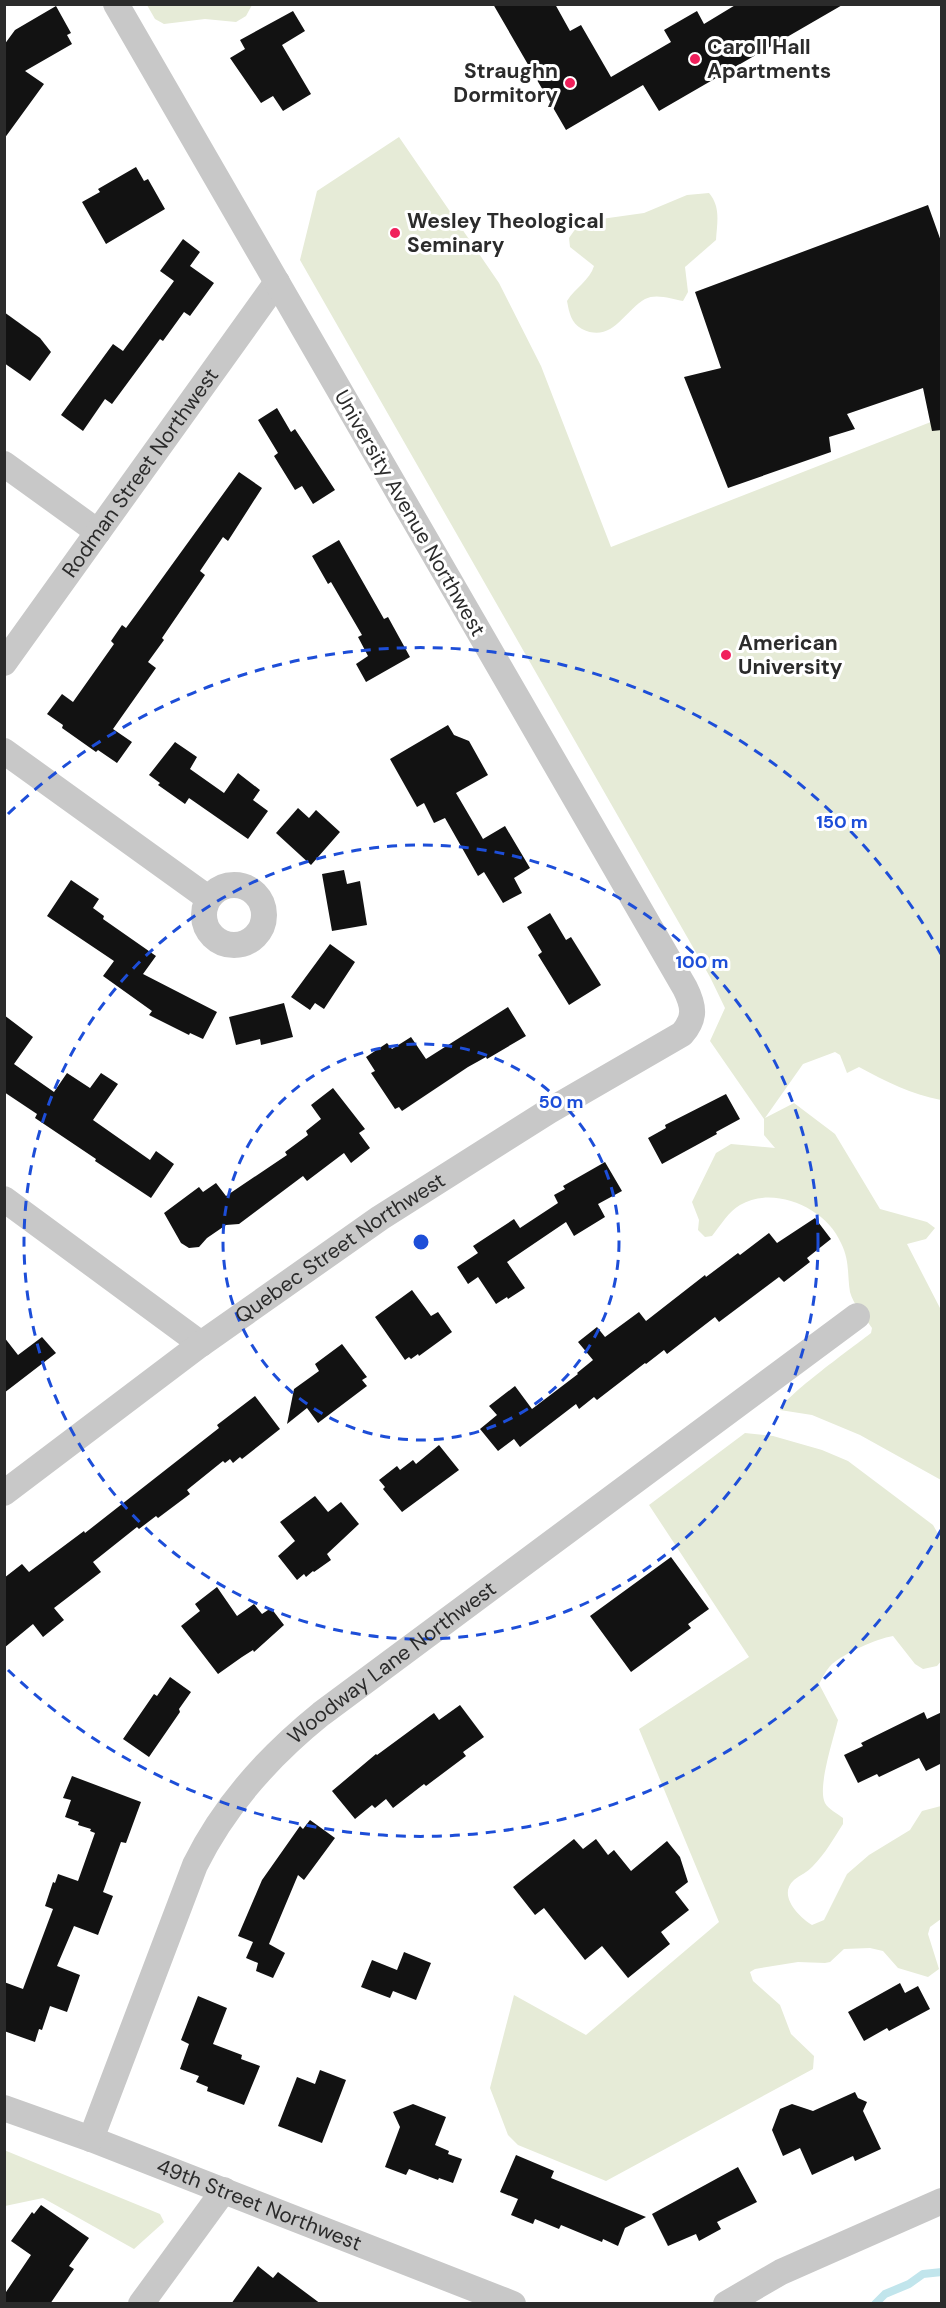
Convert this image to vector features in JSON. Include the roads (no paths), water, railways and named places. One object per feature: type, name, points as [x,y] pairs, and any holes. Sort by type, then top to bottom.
[{"type":"street","name":"University Avenue Northwest","points":[[116,4],[685,988],[693,1003],[693,1018],[690,1025]]},
{"type":"street","name":"Rodman Street Northwest","points":[[4,663],[277,282]]},
{"type":"street","points":[[4,464],[99,532]]},
{"type":"street","points":[[4,751],[208,898]]},
{"type":"street","name":"Quebec Street Northwest","points":[[4,1493],[201,1344],[380,1218],[567,1100],[682,1034],[690,1025]]},
{"type":"street","points":[[4,1199],[201,1344]]},
{"type":"street","name":"Woodway Lane Northwest","points":[[91,2139],[195,1865],[215,1827],[271,1758],[330,1707],[857,1316]]},
{"type":"street","name":"49th Street Northwest","points":[[4,2108],[224,2190],[513,2304]]},
{"type":"street","points":[[141,2304],[224,2190]]},
{"type":"street","points":[[726,2304],[781,2272],[942,2201]]},
{"type":"waterway","points":[[875,2304],[885,2294],[909,2284],[923,2274],[942,2272]]},
{"type":"place","name":"Caroll Hall Apartments","points":[[695,59]]},
{"type":"place","name":"Straughn Dormitory","points":[[570,83]]},
{"type":"place","name":"Wesley Theological Seminary","points":[[395,233]]},
{"type":"place","name":"American University","points":[[726,655]]}]
